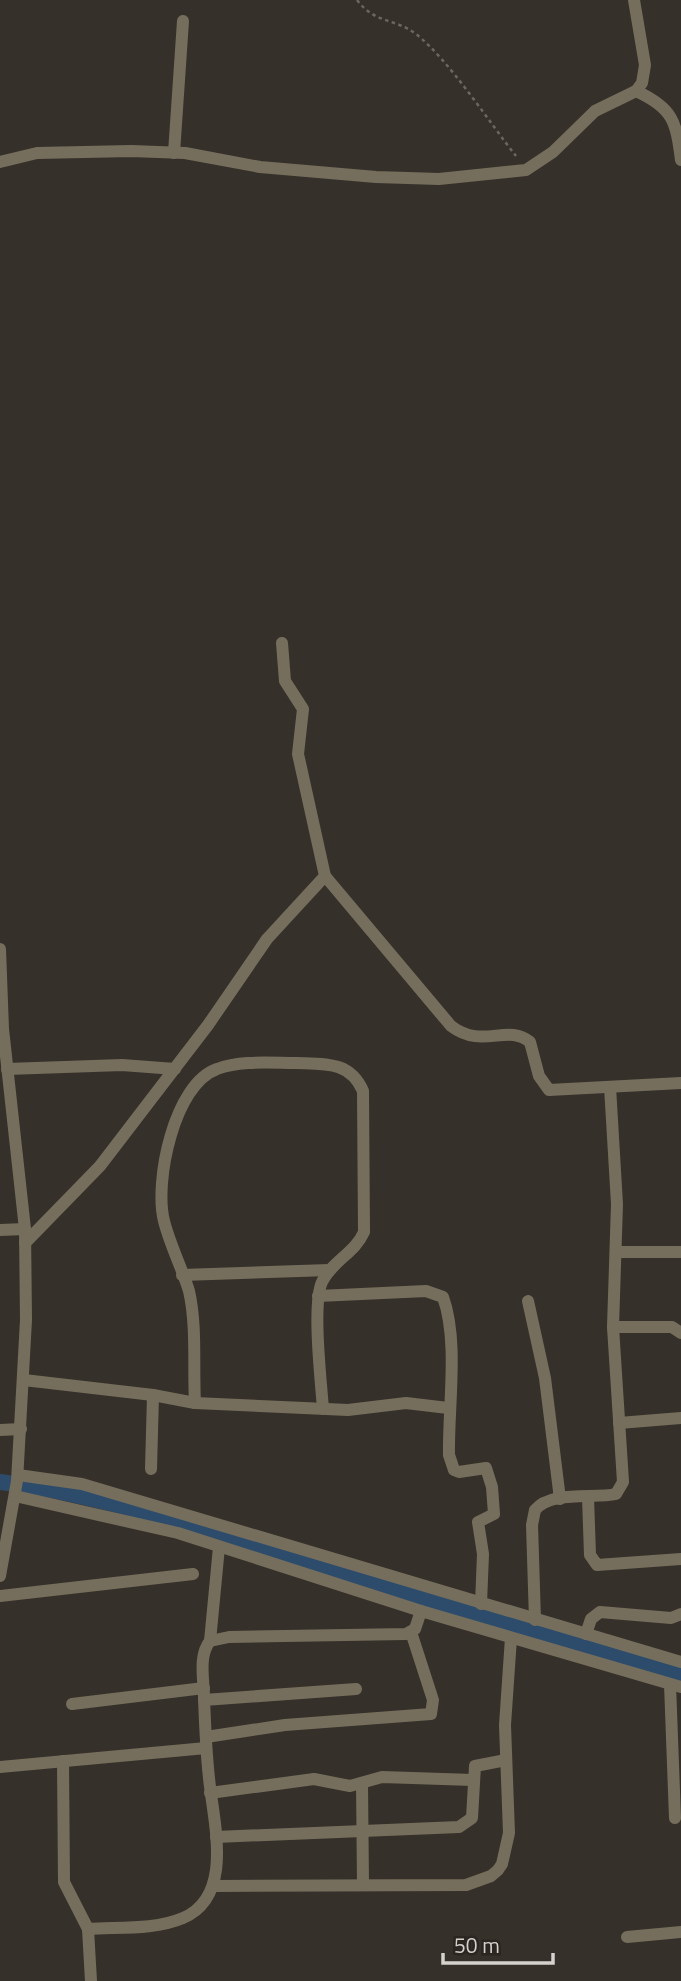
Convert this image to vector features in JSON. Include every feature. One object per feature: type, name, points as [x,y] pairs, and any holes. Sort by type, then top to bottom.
[{"type":"street","points":[[0,162],[37,153],[174,153],[260,167],[376,177],[439,179],[526,170],[546,158],[595,111],[636,91],[642,83],[645,65],[634,0]]},
{"type":"street","points":[[174,153],[183,21]]},
{"type":"street","points":[[636,91],[660,102],[668,111],[674,124],[681,160]]},
{"type":"street","points":[[282,643],[285,681],[303,709],[298,754],[325,876],[451,1026],[463,1035],[482,1039],[523,1036],[530,1042],[539,1076],[550,1090],[681,1083]]},
{"type":"street","points":[[25,1242],[100,1166],[175,1069],[267,939],[325,876]]},
{"type":"street","points":[[0,949],[7,1069],[25,1228],[21,1429],[16,1486],[0,1576]]},
{"type":"street","points":[[195,1403],[191,1306],[164,1219],[161,1197],[161,1176],[180,1111],[203,1077],[216,1069],[250,1063],[330,1064],[346,1069],[358,1078],[363,1091],[364,1232],[360,1242],[329,1270],[318,1296],[323,1409]]},
{"type":"street","points":[[7,1069],[122,1065],[175,1069]]},
{"type":"street","points":[[535,1620],[533,1518],[539,1506],[560,1499],[616,1494],[622,1489],[613,1327],[617,1204],[610,1087]]},
{"type":"street","points":[[0,1230],[25,1228]]},
{"type":"street","points":[[616,1252],[681,1252]]},
{"type":"street","points":[[182,1275],[329,1270]]},
{"type":"street","points":[[318,1296],[426,1291],[443,1297],[451,1353],[449,1455],[454,1470],[459,1472],[486,1468],[492,1487],[494,1514],[478,1522],[477,1527],[483,1546],[481,1604]]},
{"type":"street","points":[[528,1301],[545,1378],[560,1499]]},
{"type":"street","points":[[613,1327],[672,1327],[681,1333]]},
{"type":"street","points":[[24,1380],[153,1395],[195,1403],[348,1410],[407,1403],[448,1408]]},
{"type":"street","points":[[151,1469],[153,1395]]},
{"type":"street","points":[[619,1423],[681,1418]]},
{"type":"street","points":[[0,1430],[21,1429]]},
{"type":"street","points":[[16,1486],[75,1482],[681,1662]]},
{"type":"street","points":[[16,1486],[177,1532],[421,1611],[675,1685],[675,1818]]},
{"type":"street","points":[[588,1497],[590,1555],[597,1564],[681,1559]]},
{"type":"street","points":[[89,1929],[165,1924],[185,1918],[203,1906],[213,1886],[217,1867],[216,1837],[206,1743],[203,1657],[210,1641],[219,1547]]},
{"type":"street","points":[[0,1596],[193,1574]]},
{"type":"street","points":[[0,1767],[206,1743],[285,1726],[431,1714],[433,1700],[411,1632],[421,1611]]},
{"type":"street","points":[[586,1634],[591,1619],[600,1612],[671,1618],[681,1614]]},
{"type":"street","points":[[210,1641],[229,1637],[411,1632]]},
{"type":"street","points":[[213,1886],[466,1885],[491,1876],[502,1864],[509,1833],[506,1760],[511,1637]]},
{"type":"street","points":[[72,1704],[204,1694],[356,1689]]},
{"type":"street","points":[[216,1837],[467,1824],[473,1810],[473,1769],[478,1764],[506,1760]]},
{"type":"street","points":[[63,1761],[64,1882],[69,1897],[89,1929],[91,1981]]},
{"type":"street","points":[[211,1793],[314,1779],[338,1786],[382,1777],[473,1780]]},
{"type":"street","points":[[362,1783],[363,1884]]},
{"type":"street","points":[[627,1937],[681,1932]]},
{"type":"path","points":[[356,0],[365,12],[378,20],[405,27],[430,47],[526,170]]},
{"type":"waterway","points":[[0,1482],[133,1509],[390,1590],[681,1673]]}]
